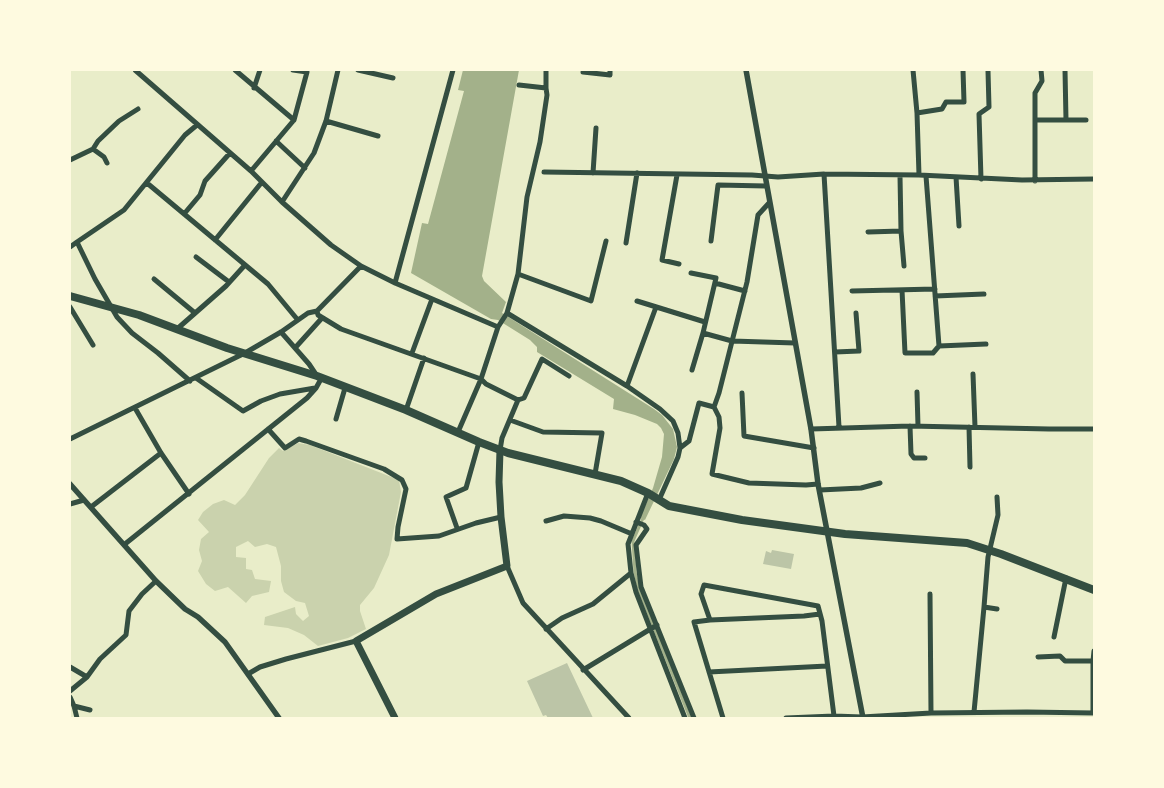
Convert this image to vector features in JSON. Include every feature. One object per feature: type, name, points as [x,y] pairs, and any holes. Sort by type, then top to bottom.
[{"type":"main road","points":[[70,296],[111,306],[319,377],[406,410],[500,450],[621,481],[648,493],[669,506],[696,512],[845,534],[968,543],[1094,590]]},
{"type":"main road","points":[[395,718],[356,641],[436,594],[507,566],[500,517],[500,450]]},
{"type":"street","points":[[135,70],[251,171],[331,246],[362,266],[395,283],[500,325]]},
{"type":"street","points":[[235,70],[294,120]]},
{"type":"street","points":[[254,88],[260,70]]},
{"type":"street","points":[[251,171],[294,120],[307,72],[293,70]]},
{"type":"street","points":[[282,202],[314,153],[326,121],[338,70]]},
{"type":"street","points":[[358,70],[393,78]]},
{"type":"street","points":[[395,283],[453,70]]},
{"type":"street","points":[[458,432],[481,380],[500,325],[507,313],[518,274],[527,197],[540,142],[547,95],[546,70]]},
{"type":"street","points":[[583,72],[610,75],[610,70]]},
{"type":"street","points":[[746,70],[811,429],[819,487],[862,717]]},
{"type":"street","points":[[913,70],[917,112],[919,175]]},
{"type":"street","points":[[917,112],[942,109],[946,102],[964,102],[963,70]]},
{"type":"street","points":[[1036,181],[1035,92],[1042,81],[1042,70]]},
{"type":"street","points":[[1065,70],[1066,120]]},
{"type":"street","points":[[980,179],[979,114],[989,107],[988,71]]},
{"type":"street","points":[[519,85],[546,88]]},
{"type":"street","points":[[70,160],[93,149],[98,140],[138,109]]},
{"type":"street","points":[[1036,120],[1086,120]]},
{"type":"street","points":[[326,121],[378,136]]},
{"type":"street","points":[[70,247],[124,210],[185,136],[197,125]]},
{"type":"street","points":[[592,173],[596,128]]},
{"type":"street","points":[[276,141],[305,168]]},
{"type":"street","points":[[93,149],[104,156],[107,163]]},
{"type":"street","points":[[184,214],[200,195],[206,181],[230,153]]},
{"type":"street","points":[[544,172],[778,177],[824,174],[919,175],[1036,181],[1094,180]]},
{"type":"street","points":[[626,243],[637,173]]},
{"type":"street","points":[[824,174],[839,427]]},
{"type":"street","points":[[677,175],[662,260],[678,264]]},
{"type":"street","points":[[900,176],[904,266]]},
{"type":"street","points":[[902,290],[905,354],[933,353],[939,346],[926,176]]},
{"type":"street","points":[[956,178],[959,226]]},
{"type":"street","points":[[215,240],[262,182]]},
{"type":"street","points":[[147,183],[268,284],[297,319]]},
{"type":"street","points":[[711,242],[718,185],[766,186]]},
{"type":"street","points":[[769,203],[758,215],[745,291],[714,407],[720,428],[712,474],[749,483],[819,487],[861,488],[880,483]]},
{"type":"street","points":[[868,232],[901,231]]},
{"type":"street","points":[[518,274],[591,301],[606,241]]},
{"type":"street","points":[[77,242],[95,279],[117,317],[132,333],[190,381]]},
{"type":"street","points":[[196,256],[230,282]]},
{"type":"street","points":[[176,329],[230,282],[245,265]]},
{"type":"street","points":[[70,439],[245,353],[281,332],[297,319],[313,310],[317,311],[362,266]]},
{"type":"street","points":[[691,273],[716,278],[692,370]]},
{"type":"street","points":[[154,279],[195,313]]},
{"type":"street","points":[[715,282],[745,291]]},
{"type":"street","points":[[852,291],[935,288]]},
{"type":"street","points":[[935,296],[984,294]]},
{"type":"street","points":[[412,353],[432,299]]},
{"type":"street","points":[[637,301],[705,322]]},
{"type":"street","points":[[70,307],[92,345]]},
{"type":"street","points":[[627,386],[656,308]]},
{"type":"street","points":[[317,311],[322,318],[341,329],[412,353],[481,380],[518,400],[524,398],[542,359],[570,376]]},
{"type":"street","points":[[507,313],[627,386],[660,408],[673,421],[678,433],[680,448],[678,457],[659,500]]},
{"type":"street","points":[[835,352],[859,351],[856,314]]},
{"type":"street","points":[[295,348],[322,318]]},
{"type":"street","points":[[125,544],[307,398],[316,388],[319,377],[281,332]]},
{"type":"street","points":[[703,333],[732,341],[795,342]]},
{"type":"street","points":[[939,346],[986,344]]},
{"type":"street","points":[[406,410],[424,358]]},
{"type":"street","points":[[973,374],[975,427]]},
{"type":"street","points":[[196,378],[243,411],[261,401],[280,394],[316,388]]},
{"type":"street","points":[[336,419],[345,388]]},
{"type":"street","points":[[917,392],[918,426]]},
{"type":"street","points":[[742,393],[744,436],[814,448]]},
{"type":"street","points":[[500,450],[502,438],[518,400]]},
{"type":"street","points":[[680,448],[689,441],[699,403],[714,407]]},
{"type":"street","points":[[135,408],[188,494]]},
{"type":"street","points":[[510,420],[543,432],[602,433],[596,474]]},
{"type":"street","points":[[811,429],[910,426],[1094,428]]},
{"type":"street","points":[[910,426],[911,454],[914,458],[925,458]]},
{"type":"street","points":[[969,427],[970,467]]},
{"type":"street","points":[[268,429],[285,448],[299,440],[306,441],[384,469],[402,480],[406,489],[397,539],[438,536],[457,528],[500,517]]},
{"type":"street","points":[[457,528],[446,497],[466,488],[479,442]]},
{"type":"street","points":[[91,507],[161,453]]},
{"type":"street","points":[[70,484],[156,580],[225,642],[279,718]]},
{"type":"street","points":[[648,493],[628,544],[631,573],[636,592],[685,718]]},
{"type":"street","points":[[974,712],[990,550],[998,514],[996,498]]},
{"type":"street","points":[[70,504],[84,500]]},
{"type":"street","points":[[546,521],[564,516],[590,518],[632,534]]},
{"type":"street","points":[[629,549],[636,545],[646,529],[644,525],[636,522]]},
{"type":"street","points":[[636,545],[641,587],[694,718]]},
{"type":"street","points":[[507,566],[523,603],[629,718]]},
{"type":"street","points":[[546,629],[562,618],[593,604],[631,573]]},
{"type":"street","points":[[1054,637],[1066,578]]},
{"type":"street","points":[[70,691],[87,677],[100,659],[126,636],[129,611],[156,580]]},
{"type":"street","points":[[710,620],[702,594],[704,585],[818,606],[834,716]]},
{"type":"street","points":[[930,594],[931,713]]},
{"type":"street","points":[[984,607],[996,609]]},
{"type":"street","points":[[723,718],[694,622],[820,614]]},
{"type":"street","points":[[583,670],[657,625]]},
{"type":"street","points":[[248,674],[260,667],[286,659],[356,641]]},
{"type":"street","points":[[786,718],[974,712],[1027,712],[1072,716],[1093,713],[1094,651]]},
{"type":"street","points":[[1038,657],[1060,656],[1065,661],[1093,661]]},
{"type":"street","points":[[709,672],[827,666]]},
{"type":"street","points":[[70,667],[87,677]]},
{"type":"street","points":[[70,697],[77,718]]},
{"type":"street","points":[[74,706],[90,710]]},
{"type":"street","points":[[1026,718],[1027,712]]},
{"type":"shaded area","points":[[463,70],[519,70],[482,276],[484,281],[506,302],[502,313],[654,409],[662,415],[673,429],[677,447],[674,459],[645,520],[640,518],[653,488],[662,457],[664,434],[661,428],[657,424],[635,415],[613,409],[614,399],[537,352],[537,347],[530,340],[498,320],[491,319],[411,273],[422,223],[428,224],[464,91],[458,90]]},
{"type":"shaded area","points":[[298,443],[310,445],[399,480],[401,492],[389,555],[374,588],[360,605],[366,629],[348,638],[318,646],[304,635],[288,628],[264,625],[265,617],[295,607],[296,614],[303,621],[309,616],[305,603],[296,601],[284,592],[281,581],[281,566],[276,547],[267,544],[255,547],[248,541],[236,547],[236,557],[246,558],[246,569],[252,570],[255,579],[271,581],[269,592],[252,596],[246,603],[228,587],[215,591],[206,584],[198,571],[202,561],[199,550],[201,539],[209,532],[198,520],[203,512],[213,504],[224,500],[235,505],[245,495],[269,458],[279,448],[283,451]]},
{"type":"building","points":[[772,550],[794,554],[791,569],[763,564],[766,551],[771,553]]},
{"type":"building","points":[[567,663],[593,718],[548,718],[546,715],[543,716],[527,681]]},
{"type":"waterway","points":[[644,516],[633,541],[635,572],[639,590],[690,718]]}]
